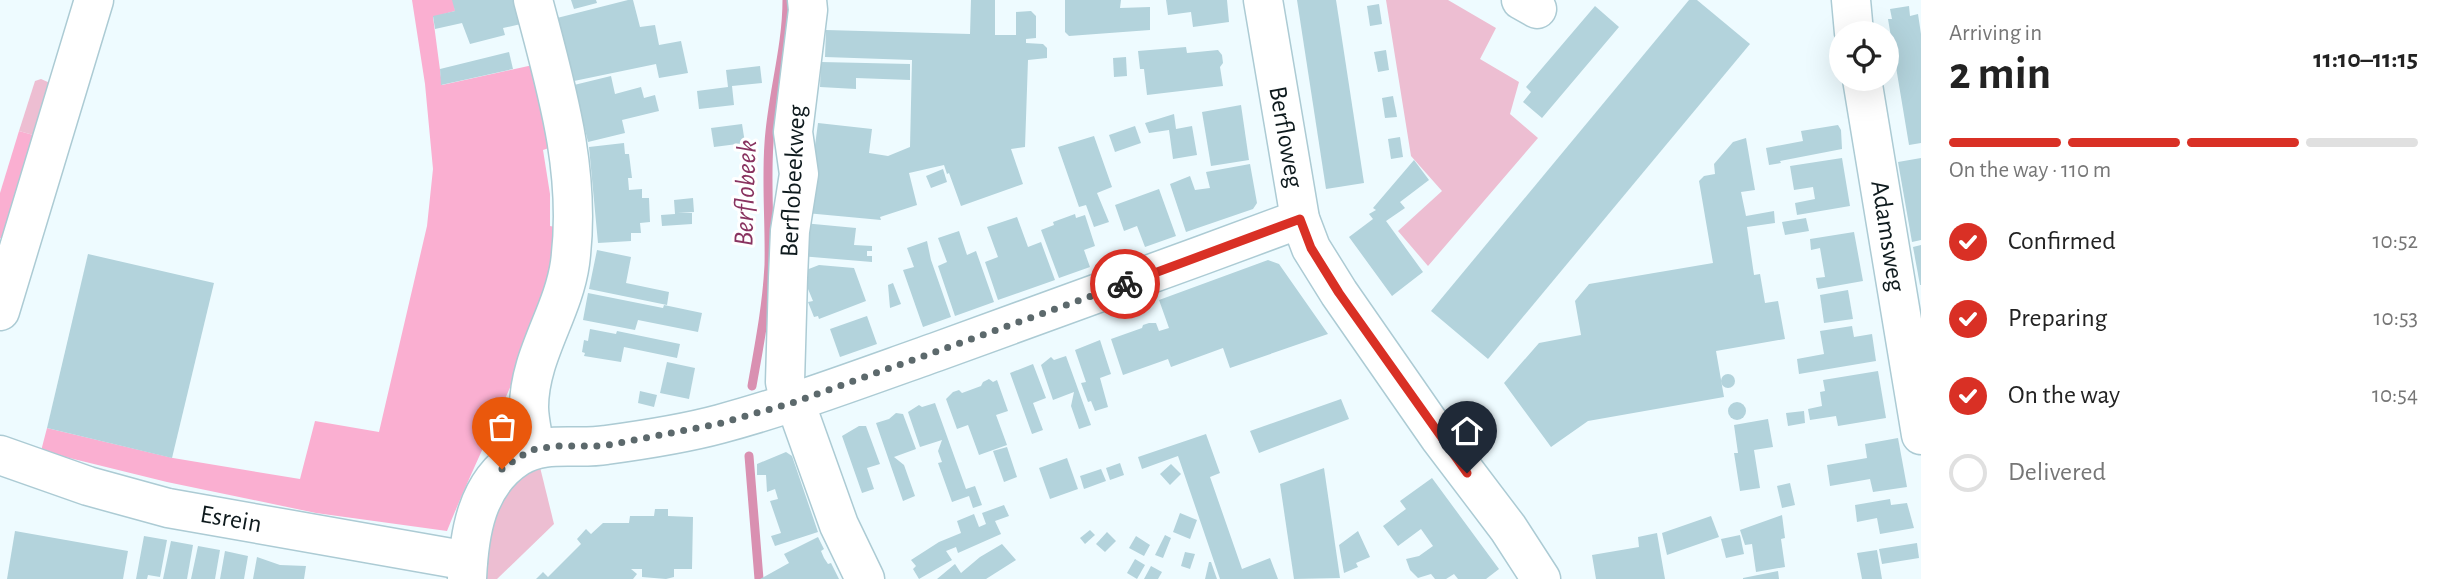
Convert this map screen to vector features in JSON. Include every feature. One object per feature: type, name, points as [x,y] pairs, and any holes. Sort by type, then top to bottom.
[{"type":"street","points":[[0,311],[94,0]]},
{"type":"street","points":[[533,0],[565,123],[573,190],[570,265],[562,298],[532,380],[528,407],[535,449]]},
{"type":"street","name":"Berflobeekweg","points":[[807,0],[793,132],[799,174],[790,230],[785,382],[839,525],[864,579]]},
{"type":"street","name":"Berfloweg","points":[[1263,0],[1300,219],[1311,248],[1439,437],[1508,528],[1541,579]]},
{"type":"street","points":[[1851,0],[1853,21]]},
{"type":"street","name":"Adamsweg","points":[[1864,91],[1921,435]]},
{"type":"street","points":[[467,570],[471,527],[485,493],[502,469],[535,449],[603,446],[718,424],[793,402],[1300,219]]},
{"type":"street","name":"Esrein","points":[[1,460],[168,508],[467,570]]},
{"type":"shaded area","points":[[412,0],[454,0],[455,11],[433,17],[442,85],[533,65],[555,146],[543,150],[550,194],[550,226],[560,228],[553,266],[528,343],[447,531],[316,513],[167,482],[41,451],[47,428],[173,458],[300,479],[315,421],[379,432],[427,226],[433,169],[425,84]]},
{"type":"shaded area","points":[[1386,0],[1448,0],[1496,28],[1480,59],[1519,82],[1510,114],[1538,138],[1428,266],[1398,231],[1442,191],[1411,156]]},
{"type":"shaded area","points":[[41,79],[50,83],[37,136],[19,131],[35,81]]},
{"type":"shaded area","points":[[19,131],[37,136],[5,240],[0,238],[0,193]]},
{"type":"shaded area","points":[[539,463],[554,524],[497,579],[479,579],[481,549],[502,493]]},
{"type":"building","points":[[452,0],[515,0],[521,24],[503,28],[505,35],[470,44],[462,23],[435,29],[433,16],[455,11]]},
{"type":"building","points":[[571,0],[596,0],[597,3],[574,9]]},
{"type":"building","points":[[633,0],[640,27],[655,25],[659,45],[681,41],[688,73],[659,78],[656,64],[574,81],[557,18]]},
{"type":"building","points":[[971,0],[995,0],[995,35],[1016,35],[1016,12],[1031,11],[1036,16],[1036,38],[1026,39],[1026,43],[1043,44],[1047,48],[1047,58],[1028,60],[1025,147],[1011,149],[1023,184],[961,206],[944,165],[909,173],[917,205],[880,217],[881,220],[806,213],[818,123],[872,129],[869,153],[888,156],[910,147],[912,60],[825,57],[826,30],[970,34]]},
{"type":"building","points":[[1065,0],[1121,0],[1120,8],[1150,7],[1150,30],[1069,36],[1065,32]]},
{"type":"building","points":[[1166,0],[1227,0],[1229,22],[1193,27],[1191,12],[1168,15]]},
{"type":"building","points":[[1297,0],[1336,0],[1364,183],[1326,189]]},
{"type":"building","points":[[1689,0],[1697,0],[1750,44],[1488,359],[1431,311]]},
{"type":"building","points":[[1379,4],[1382,24],[1370,26],[1367,6]]},
{"type":"building","points":[[1595,6],[1619,27],[1542,118],[1523,102],[1531,92],[1526,87]]},
{"type":"building","points":[[1909,6],[1910,16],[1918,14],[1921,34],[1921,143],[1909,145],[1899,85],[1899,21],[1888,21],[1892,19],[1890,9]]},
{"type":"building","points":[[1186,47],[1187,53],[1218,50],[1222,55],[1223,63],[1220,67],[1223,86],[1147,95],[1144,69],[1140,69],[1138,51]]},
{"type":"building","points":[[1386,50],[1389,70],[1378,72],[1374,52]]},
{"type":"building","points":[[509,52],[513,69],[441,85],[440,69]]},
{"type":"building","points":[[1126,57],[1127,76],[1114,77],[1113,58]]},
{"type":"building","points":[[821,62],[910,64],[910,80],[856,78],[856,89],[820,87]]},
{"type":"building","points":[[760,66],[762,83],[732,86],[734,105],[699,109],[697,91],[728,87],[726,70]]},
{"type":"building","points":[[611,76],[615,94],[641,87],[644,98],[655,95],[659,111],[622,120],[625,133],[588,142],[574,85]]},
{"type":"building","points":[[1393,96],[1397,117],[1385,118],[1382,98]]},
{"type":"building","points":[[1241,105],[1249,160],[1211,166],[1202,112]]},
{"type":"building","points":[[1174,114],[1176,129],[1192,126],[1197,155],[1173,159],[1169,130],[1149,133],[1145,123]]},
{"type":"building","points":[[742,124],[745,143],[714,147],[711,128]]},
{"type":"building","points":[[1838,125],[1841,130],[1842,149],[1769,165],[1766,148],[1803,141],[1801,131]]},
{"type":"building","points":[[1135,126],[1141,143],[1115,152],[1109,135]]},
{"type":"building","points":[[1094,136],[1112,187],[1097,193],[1109,222],[1094,227],[1086,205],[1079,207],[1058,147]]},
{"type":"building","points":[[1400,137],[1403,157],[1391,159],[1388,139]]},
{"type":"building","points":[[1746,138],[1755,190],[1741,192],[1746,216],[1774,211],[1775,223],[1747,227],[1754,275],[1760,274],[1765,303],[1778,301],[1785,339],[1716,351],[1724,397],[1588,421],[1551,447],[1504,383],[1539,343],[1581,335],[1575,301],[1589,284],[1713,263],[1699,181],[1704,176],[1715,174],[1714,164],[1733,142]]},
{"type":"building","points":[[624,143],[625,154],[629,154],[632,178],[628,178],[629,190],[642,189],[642,198],[649,198],[650,222],[640,223],[641,233],[631,233],[631,241],[598,243],[589,147]]},
{"type":"building","points":[[1842,158],[1850,206],[1797,215],[1795,203],[1815,199],[1813,187],[1794,190],[1790,166]]},
{"type":"building","points":[[1921,158],[1921,240],[1912,242],[1898,162]]},
{"type":"building","points":[[1414,160],[1429,180],[1400,202],[1405,208],[1386,221],[1423,272],[1392,296],[1349,237],[1373,219],[1369,214],[1376,210],[1373,208]]},
{"type":"building","points":[[1250,164],[1257,203],[1253,209],[1186,232],[1170,184],[1190,176],[1195,190],[1210,188],[1206,172]]},
{"type":"building","points":[[943,169],[947,182],[931,188],[926,176]]},
{"type":"building","points":[[1159,189],[1176,236],[1145,247],[1137,226],[1124,231],[1115,205]]},
{"type":"building","points":[[693,198],[694,212],[678,213],[692,213],[692,224],[662,226],[661,215],[675,214],[674,200]]},
{"type":"building","points":[[1075,214],[1076,218],[1085,215],[1095,246],[1084,250],[1090,267],[1059,278],[1041,230],[1054,225],[1053,222]]},
{"type":"building","points":[[1017,217],[1028,247],[1041,242],[1055,280],[998,300],[985,262],[998,257],[987,227]]},
{"type":"building","points":[[1806,218],[1809,231],[1785,235],[1782,222]]},
{"type":"building","points":[[803,223],[856,228],[854,245],[872,246],[872,251],[867,251],[867,256],[872,256],[872,262],[800,256]]},
{"type":"building","points":[[959,231],[967,255],[976,251],[994,302],[955,316],[938,266],[947,262],[938,238]]},
{"type":"building","points":[[1854,232],[1863,281],[1818,289],[1816,278],[1825,277],[1820,248],[1811,250],[1810,239]]},
{"type":"building","points":[[927,241],[951,317],[923,327],[903,270],[914,267],[907,248]]},
{"type":"building","points":[[1921,245],[1921,285],[1920,285],[1913,247]]},
{"type":"building","points":[[597,250],[631,257],[626,283],[669,292],[667,305],[589,289]]},
{"type":"building","points":[[88,254],[214,283],[172,458],[47,428]]},
{"type":"building","points":[[1268,260],[1279,264],[1328,334],[1230,368],[1223,348],[1171,367],[1168,359],[1123,375],[1111,339],[1149,323],[1156,323],[1159,331],[1169,328],[1159,300]]},
{"type":"building","points":[[819,265],[854,268],[866,301],[819,319],[818,316],[814,317],[808,302],[813,301],[801,272]]},
{"type":"building","points":[[893,283],[901,304],[890,308],[888,285]]},
{"type":"building","points":[[1848,290],[1853,319],[1824,323],[1820,295]]},
{"type":"building","points":[[588,293],[702,313],[698,332],[638,320],[635,330],[583,320]]},
{"type":"building","points":[[867,316],[877,344],[840,357],[830,329]]},
{"type":"building","points":[[1852,326],[1854,337],[1872,334],[1876,361],[1799,374],[1797,359],[1824,354],[1820,331]]},
{"type":"building","points":[[590,329],[616,334],[617,331],[680,344],[677,358],[624,347],[621,362],[584,356],[584,340],[588,341]]},
{"type":"building","points":[[1100,340],[1111,374],[1100,378],[1108,407],[1095,411],[1091,401],[1088,402],[1081,383],[1086,382],[1075,350]]},
{"type":"building","points":[[1066,356],[1091,425],[1079,429],[1071,406],[1074,392],[1053,400],[1041,365],[1051,357],[1054,360]]},
{"type":"building","points":[[667,362],[695,368],[689,399],[660,393]]},
{"type":"building","points":[[1033,364],[1046,398],[1033,403],[1043,430],[1032,434],[1010,373]]},
{"type":"building","points":[[1878,371],[1886,418],[1838,426],[1836,416],[1810,420],[1808,409],[1822,406],[1820,392],[1825,391],[1823,380]]},
{"type":"building","points":[[1728,374],[1733,376],[1733,386],[1728,388],[1723,386],[1721,381],[1723,376]]},
{"type":"building","points":[[989,379],[993,382],[997,380],[1008,411],[996,415],[1007,445],[979,455],[968,425],[957,429],[946,399],[953,392],[959,390],[962,393],[981,386]]},
{"type":"building","points":[[640,391],[657,395],[654,407],[638,403]]},
{"type":"building","points":[[1341,399],[1349,419],[1259,453],[1250,431]]},
{"type":"building","points":[[1733,402],[1741,402],[1746,411],[1744,418],[1733,420],[1728,415],[1728,407]]},
{"type":"building","points":[[935,403],[966,489],[975,486],[982,505],[973,508],[969,496],[952,502],[938,463],[942,462],[938,451],[942,440],[920,447],[908,412],[919,405],[922,407]]},
{"type":"building","points":[[1804,411],[1805,423],[1788,426],[1786,413]]},
{"type":"building","points":[[896,413],[903,414],[916,449],[894,457],[904,465],[915,496],[903,501],[876,423],[889,419]]},
{"type":"building","points":[[1768,419],[1773,447],[1754,450],[1760,488],[1740,491],[1734,453],[1738,453],[1734,425]]},
{"type":"building","points":[[859,426],[866,426],[880,464],[867,468],[874,489],[862,493],[842,436]]},
{"type":"building","points":[[1206,434],[1220,473],[1210,477],[1242,569],[1270,558],[1278,579],[1220,579],[1178,456],[1142,469],[1138,457]]},
{"type":"building","points":[[1898,438],[1907,487],[1873,492],[1870,479],[1830,486],[1827,465],[1867,458],[1865,444]]},
{"type":"building","points":[[1007,447],[1017,477],[1004,482],[993,451]]},
{"type":"building","points":[[786,452],[792,456],[818,532],[775,546],[771,536],[781,533],[770,501],[778,499],[775,489],[767,492],[766,475],[757,475],[757,464]]},
{"type":"building","points":[[1067,458],[1078,489],[1050,499],[1039,468]]},
{"type":"building","points":[[1120,463],[1124,475],[1110,480],[1106,468]]},
{"type":"building","points":[[1171,464],[1181,474],[1170,485],[1160,474]]},
{"type":"building","points":[[1324,468],[1340,578],[1294,579],[1280,484]]},
{"type":"building","points":[[1101,469],[1106,481],[1084,489],[1080,476]]},
{"type":"building","points":[[1432,478],[1499,569],[1486,579],[1458,579],[1454,574],[1446,579],[1435,579],[1431,574],[1418,578],[1410,570],[1406,559],[1419,556],[1433,546],[1421,529],[1398,546],[1383,526],[1406,509],[1400,501]]},
{"type":"building","points":[[1790,483],[1795,505],[1782,508],[1777,486]]},
{"type":"building","points":[[1890,499],[1891,505],[1907,503],[1914,528],[1880,534],[1877,518],[1857,522],[1855,505]]},
{"type":"building","points":[[1004,505],[1009,516],[995,521],[1001,534],[958,553],[956,547],[946,551],[952,560],[919,579],[913,569],[916,566],[911,560],[939,542],[961,533],[957,521],[974,514],[979,527],[986,524],[982,513]]},
{"type":"building","points":[[655,509],[668,509],[668,516],[693,517],[692,569],[674,569],[674,577],[666,579],[642,577],[642,569],[631,569],[637,574],[633,579],[536,579],[543,572],[548,577],[581,544],[577,539],[586,529],[591,534],[603,523],[629,523],[630,516],[654,516]]},
{"type":"building","points":[[1180,513],[1197,520],[1190,539],[1173,532]]},
{"type":"building","points":[[1782,515],[1785,538],[1781,539],[1785,567],[1756,572],[1752,544],[1745,545],[1740,530]]},
{"type":"building","points":[[1711,516],[1719,537],[1667,555],[1662,533]]},
{"type":"building","points":[[1090,530],[1095,535],[1085,544],[1080,538]]},
{"type":"building","points":[[15,531],[128,551],[123,579],[7,579]]},
{"type":"building","points":[[1358,531],[1370,557],[1356,563],[1358,567],[1344,573],[1339,545]]},
{"type":"building","points":[[1107,532],[1116,541],[1105,552],[1096,544]]},
{"type":"building","points":[[1657,533],[1665,579],[1596,579],[1592,555],[1639,547],[1638,537]]},
{"type":"building","points":[[1165,535],[1171,538],[1163,558],[1155,555]]},
{"type":"building","points":[[1740,535],[1744,554],[1726,558],[1721,539]]},
{"type":"building","points":[[144,536],[167,540],[160,577],[148,575],[147,579],[136,579]]},
{"type":"building","points":[[1136,536],[1150,545],[1144,556],[1129,548]]},
{"type":"building","points":[[818,537],[824,549],[821,551],[824,558],[828,564],[831,563],[839,579],[760,579],[789,563],[784,554]]},
{"type":"building","points":[[171,541],[193,545],[187,579],[163,579]]},
{"type":"building","points":[[1917,543],[1919,558],[1882,564],[1879,549]]},
{"type":"building","points":[[1002,544],[1016,560],[986,579],[937,579],[955,564],[961,573]]},
{"type":"building","points":[[198,546],[220,550],[215,579],[191,579]]},
{"type":"building","points":[[1877,550],[1882,579],[1862,579],[1857,553]]},
{"type":"building","points":[[225,551],[248,556],[244,579],[220,579]]},
{"type":"building","points":[[1185,552],[1195,554],[1190,569],[1181,566]]},
{"type":"building","points":[[257,557],[280,565],[306,566],[304,579],[253,579]]},
{"type":"building","points":[[1135,559],[1145,565],[1137,579],[1127,573]]},
{"type":"building","points":[[1211,562],[1217,579],[1205,579]]},
{"type":"building","points":[[1151,566],[1162,572],[1158,579],[1144,579]]},
{"type":"building","points":[[1778,571],[1779,579],[1743,579],[1743,578]]},
{"type":"waterway","name":"Berflobeek","points":[[752,386],[768,280],[769,143],[785,36],[787,0]]},
{"type":"waterway","name":"Berflobeek","points":[[749,456],[759,579]]},
{"type":"way so far","points":[[502,469],[535,449],[603,446],[718,424],[795,402],[1125,284]]},
{"type":"route","points":[[1125,284],[1300,219],[1311,248],[1339,293],[1467,473]]}]
